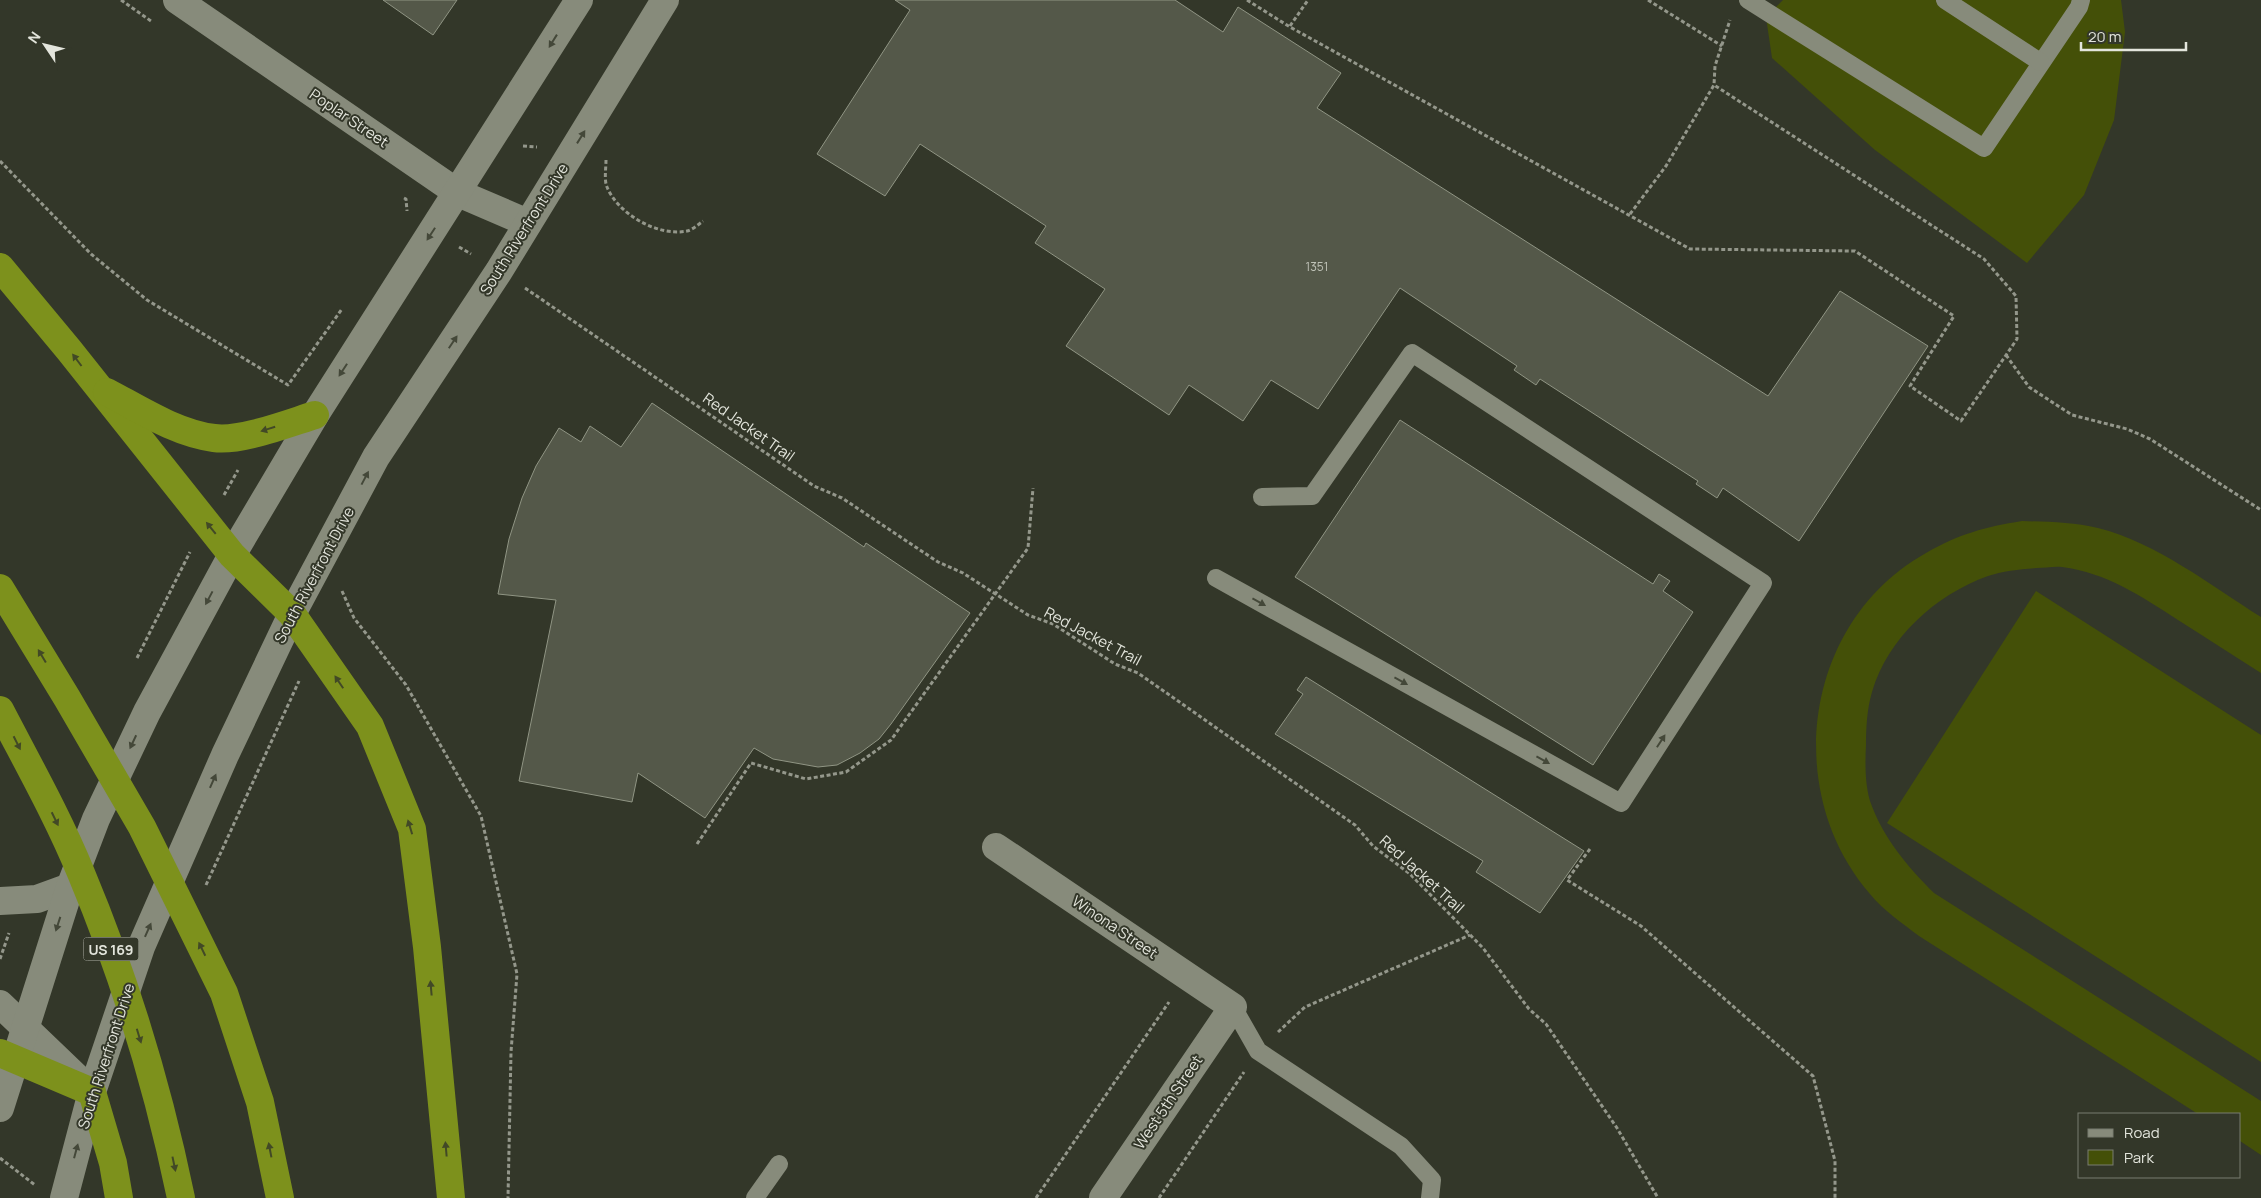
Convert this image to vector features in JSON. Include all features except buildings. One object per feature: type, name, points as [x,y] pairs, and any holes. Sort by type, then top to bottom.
[{"type":"highway","points":[[0,267],[69,350],[232,555],[292,614],[370,726],[412,829],[427,947],[451,1198]]},
{"type":"highway","points":[[97,387],[174,427],[215,439],[244,436],[315,415]]},
{"type":"highway","points":[[0,588],[142,827],[224,993],[260,1102],[280,1198]]},
{"type":"highway","name":"US 169","points":[[0,710],[34,775],[80,871],[119,970],[167,1131],[181,1198]]},
{"type":"highway","points":[[7,1055],[92,1092],[113,1163],[118,1198]]},
{"type":"main road","name":"Poplar Street","points":[[177,0],[458,193],[528,223]]},
{"type":"main road","points":[[0,1108],[7,1055],[25,1028],[70,887],[96,819],[147,712],[232,555],[315,415],[579,0]]},
{"type":"main road","name":"South Riverfront Drive","points":[[64,1198],[92,1092],[140,947],[225,755],[292,614],[376,457],[499,271],[665,0]]},
{"type":"main road","name":"Winona Street","points":[[996,847],[1233,1007]]},
{"type":"main road","points":[[0,901],[37,899],[70,887]]},
{"type":"main road","points":[[0,1004],[92,1092]]},
{"type":"main road","name":"West 5th Street","points":[[1103,1198],[1233,1007]]},
{"type":"lane","points":[[1748,0],[1984,148],[2040,62],[2079,7],[2081,0]]},
{"type":"lane","points":[[1945,0],[2040,62]]},
{"type":"lane","points":[[1216,578],[1621,803],[1763,583],[1412,353],[1312,496],[1262,497]]},
{"type":"lane","points":[[1233,1007],[1258,1050],[1402,1146],[1432,1180],[1430,1198]]},
{"type":"lane","points":[[755,1198],[779,1164]]},
{"type":"path","points":[[1247,0],[1290,27],[1690,249],[1855,251],[1954,316],[1910,386],[1961,421],[2017,340],[2016,296],[1984,259],[1714,86]]},
{"type":"path","points":[[1290,27],[1308,0]]},
{"type":"path","points":[[1648,0],[1722,46]]},
{"type":"path","points":[[1630,214],[1666,166],[1714,86],[1715,66],[1731,18]]},
{"type":"path","points":[[0,161],[91,254],[146,300],[288,385],[345,305]]},
{"type":"path","name":"Red Jacket Trail","points":[[433,231],[499,271],[814,486],[842,498],[938,562],[963,573],[1028,615],[1053,624],[1114,664],[1138,673],[1355,825],[1373,846],[1410,874],[1470,935],[1530,1009],[1546,1024],[1617,1128],[1658,1198]]},
{"type":"path","points":[[2006,355],[2029,387],[2072,415],[2127,429],[2150,439],[2261,510]]},
{"type":"path","points":[[697,844],[751,763],[806,779],[846,772],[891,740],[1028,548],[1034,488]]},
{"type":"path","points":[[341,589],[354,618],[406,685],[481,816],[517,974],[511,1052],[508,1198]]},
{"type":"path","points":[[1590,848],[1567,880],[1641,926],[1813,1076],[1835,1161],[1835,1198]]},
{"type":"path","points":[[1158,1198],[1258,1050],[1304,1006],[1470,935]]},
{"type":"path","points":[[1036,1198],[1187,976]]},
{"type":"path","points":[[0,1158],[38,1186]]},
{"type":"green space","points":[[1783,0],[2121,0],[2125,32],[2114,120],[2084,195],[2027,263],[1875,150],[1772,58],[1766,17]]},
{"type":"green space","points":[[2022,521],[2098,528],[2120,535],[2162,554],[2261,617],[2261,673],[2137,594],[2094,574],[2056,567],[2012,570],[1988,576],[1968,584],[1950,595],[1916,621],[1889,654],[1879,672],[1870,698],[1866,759],[1867,788],[1875,814],[1897,851],[1934,893],[2261,1101],[2261,1155],[2241,1142],[2241,1113],[2196,1113],[1919,936],[1881,906],[1870,894],[1842,853],[1824,807],[1816,759],[1819,710],[1831,664],[1853,620],[1885,583],[1926,553],[1973,532]]},
{"type":"green space","points":[[2036,591],[2261,735],[2261,1062],[1887,823]]}]
